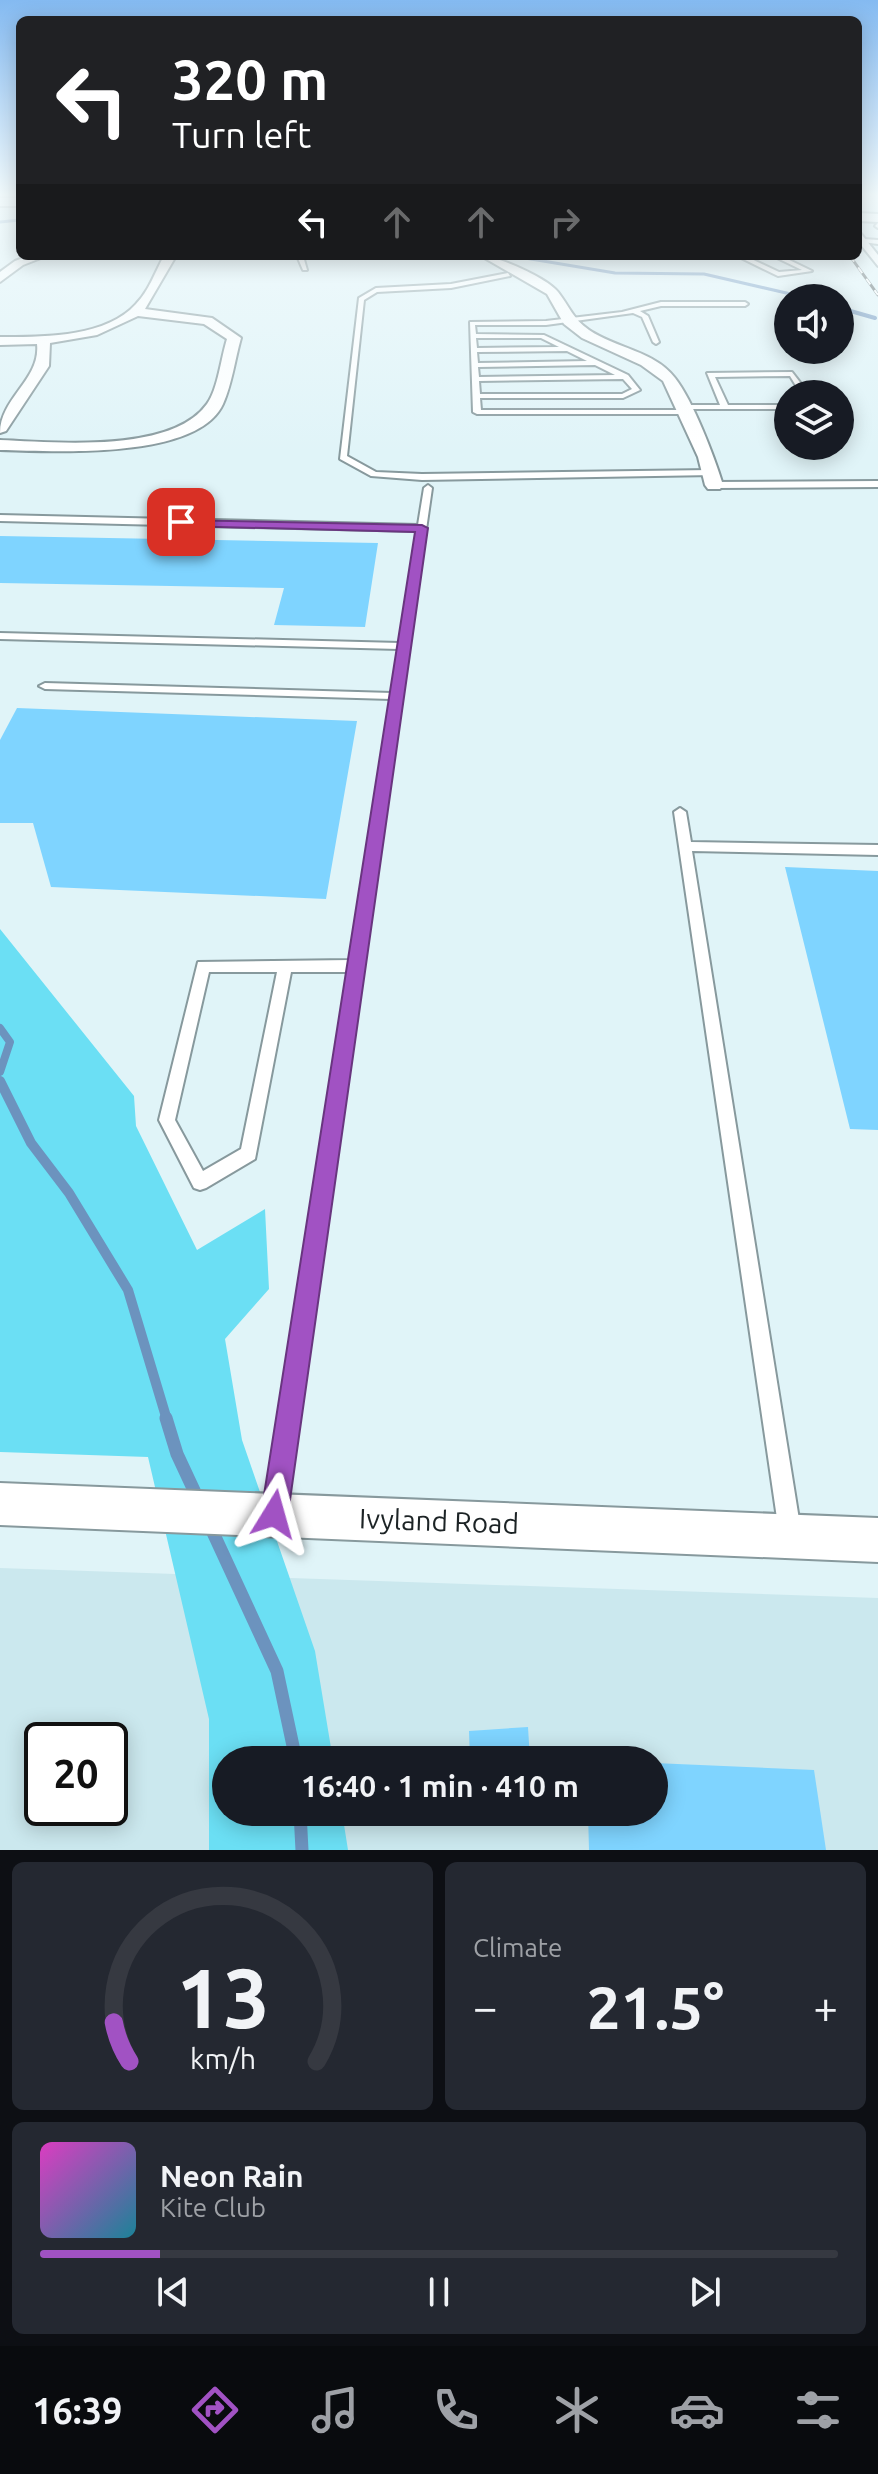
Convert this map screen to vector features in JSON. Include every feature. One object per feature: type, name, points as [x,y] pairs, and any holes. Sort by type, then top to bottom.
[{"type":"street","points":[[136,312],[155,280]]},
{"type":"street","points":[[527,280],[537,283]]},
{"type":"street","points":[[531,280],[558,298],[569,321],[587,335],[656,368],[673,384],[712,479]]},
{"type":"street","points":[[0,341],[43,340],[101,328],[136,312],[207,321],[234,338],[215,405],[209,413],[171,433],[133,443],[0,445]]},
{"type":"street","points":[[0,428],[42,366],[45,355],[43,340]]},
{"type":"street","name":"Ivyland Road","points":[[0,1504],[878,1540]]},
{"type":"lane","points":[[480,280],[451,286],[376,290],[361,299],[343,457],[374,474],[422,477],[712,479],[878,484]]},
{"type":"lane","points":[[745,304],[661,304],[569,321],[472,323],[477,412],[774,407]]},
{"type":"lane","points":[[634,311],[645,316],[656,342]]},
{"type":"lane","points":[[473,336],[542,336],[625,377],[636,390],[623,396],[477,396]]},
{"type":"lane","points":[[474,350],[569,349]]},
{"type":"lane","points":[[475,365],[597,363]]},
{"type":"lane","points":[[725,407],[710,375],[792,374],[796,380]]},
{"type":"lane","points":[[475,379],[625,377]]},
{"type":"lane","points":[[274,1514],[428,488]]},
{"type":"lane","points":[[0,518],[422,528]]},
{"type":"lane","points":[[0,636],[404,646]]},
{"type":"lane","points":[[45,686],[397,696]]},
{"type":"lane","points":[[680,812],[791,1536]]},
{"type":"lane","points":[[685,846],[878,850]]},
{"type":"lane","points":[[285,966],[249,1154],[200,1182],[167,1120],[203,966],[285,966],[356,966]]},
{"type":"shaded area","points":[[0,929],[134,1096],[136,1126],[197,1250],[265,1209],[269,1289],[225,1339],[242,1440],[315,1651],[331,1746],[212,1746],[212,1826],[344,1826],[348,1850],[209,1850],[209,1719],[148,1457],[0,1452]]},
{"type":"shaded area","points":[[0,1568],[878,1598],[878,1850],[0,1850]]},
{"type":"building","points":[[0,536],[378,543],[365,627],[274,625],[284,588],[0,583]]},
{"type":"building","points":[[17,708],[357,721],[326,899],[51,887],[33,823],[0,823],[0,740]]},
{"type":"building","points":[[785,867],[878,871],[878,1130],[850,1129]]},
{"type":"building","points":[[528,1727],[529,1746],[470,1746],[469,1731]]},
{"type":"building","points":[[668,1764],[814,1770],[826,1850],[589,1850],[588,1826],[668,1826]]},
{"type":"waterway","points":[[731,280],[774,290]]},
{"type":"waterway","points":[[854,312],[875,318]]},
{"type":"waterway","points":[[0,1028],[10,1042],[0,1072]]},
{"type":"waterway","points":[[0,1081],[31,1143],[69,1193],[128,1290],[167,1420]]},
{"type":"waterway","points":[[166,1418],[177,1454],[198,1499]]},
{"type":"waterway","points":[[210,1526],[277,1671],[293,1746]]},
{"type":"waterway","points":[[301,1826],[302,1850]]},
{"type":"railway","points":[[867,280],[878,295]]},
{"type":"route","points":[[181,522],[422,528],[274,1514]]}]
